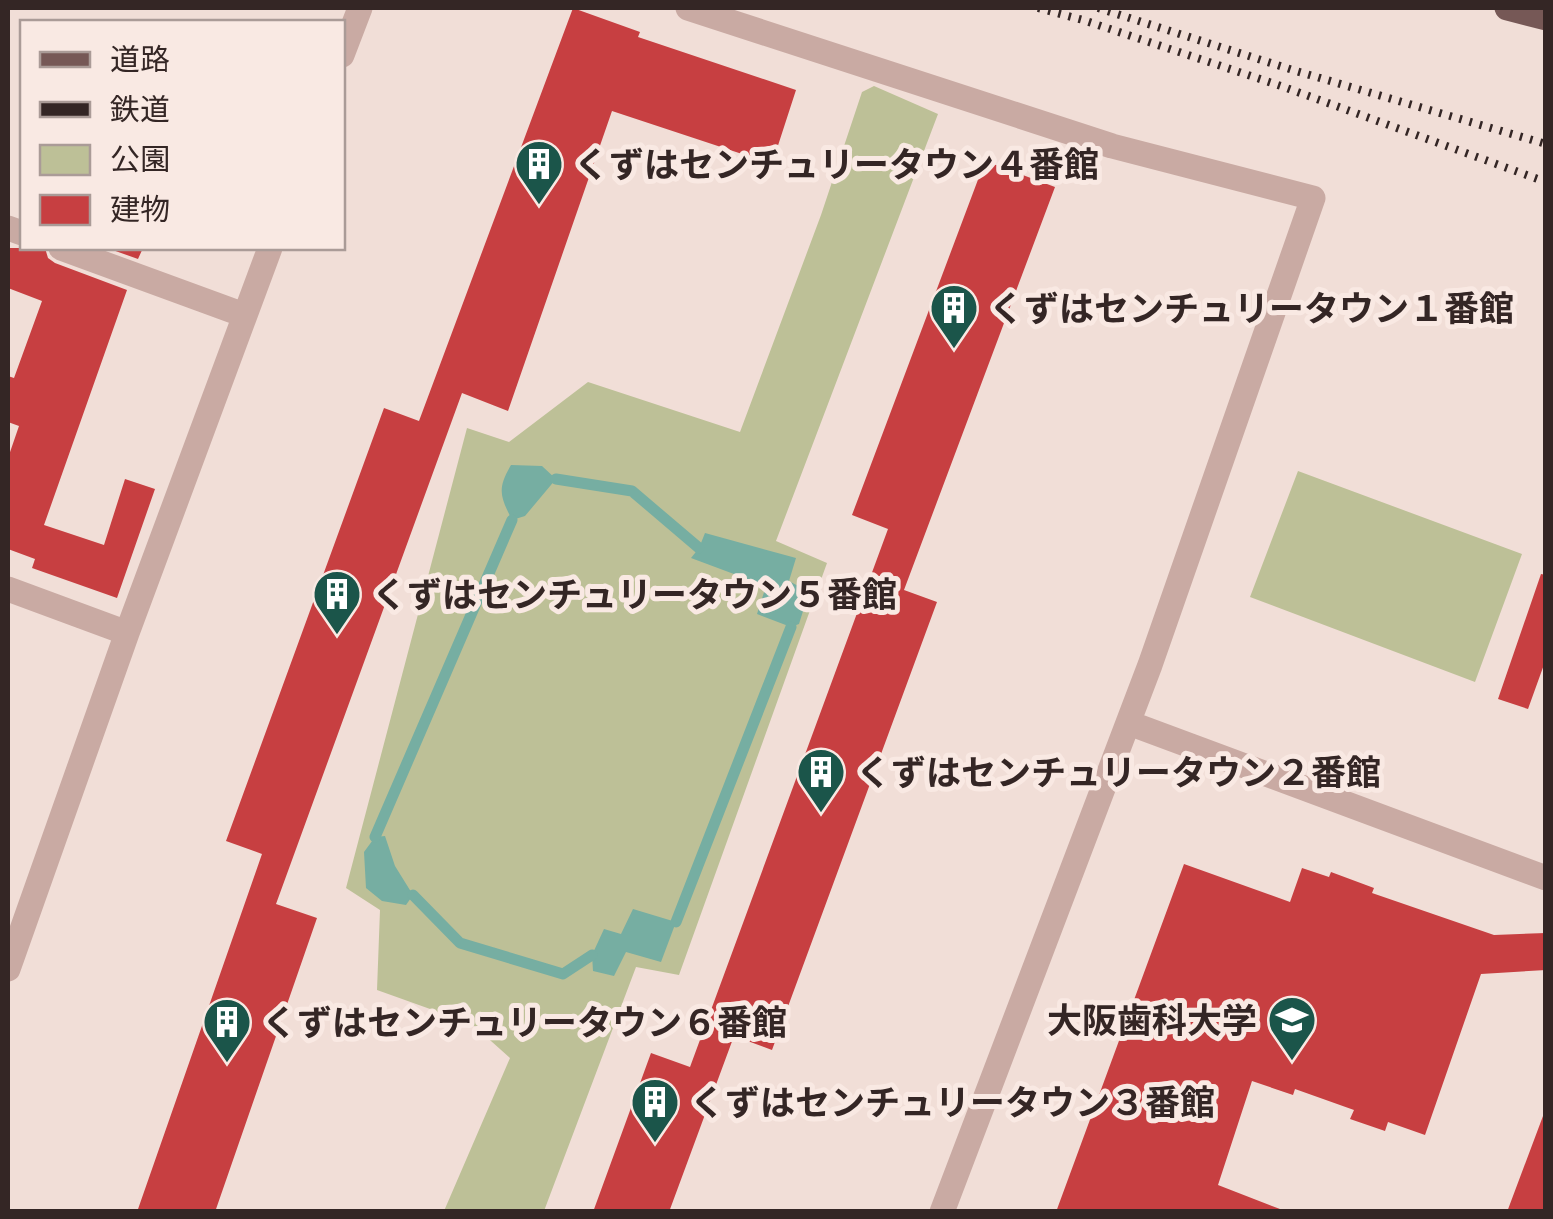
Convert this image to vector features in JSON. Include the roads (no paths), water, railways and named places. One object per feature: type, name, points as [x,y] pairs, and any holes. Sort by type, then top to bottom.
[{"type":"main road","points":[[1507,8],[1546,18]]},
{"type":"street","points":[[345,47],[360,8]]},
{"type":"street","points":[[688,8],[1112,146],[1314,198],[1128,723],[942,1212]]},
{"type":"street","points":[[67,250],[244,315]]},
{"type":"street","points":[[8,969],[269,250]]},
{"type":"street","points":[[8,589],[127,633]]},
{"type":"street","points":[[1128,723],[1546,878]]},
{"type":"water","points":[[511,465],[542,466],[556,479],[525,516],[512,520],[502,492]]},
{"type":"water","points":[[705,533],[796,558],[789,581],[809,592],[799,624],[791,627],[757,614],[766,586],[691,558]]},
{"type":"water","points":[[385,836],[395,866],[413,895],[406,905],[382,901],[366,888],[364,852],[375,837]]},
{"type":"water","points":[[633,909],[676,922],[661,962],[626,952],[614,976],[593,971],[592,955],[604,929],[621,934]]},
{"type":"waterway","points":[[556,479],[632,491],[699,548]]},
{"type":"waterway","points":[[375,837],[512,520]]},
{"type":"waterway","points":[[676,922],[791,627]]},
{"type":"waterway","points":[[413,895],[460,943],[563,974],[592,955]]},
{"type":"railway","points":[[1038,8],[1281,86],[1546,182]]},
{"type":"railway","points":[[1098,8],[1546,144]]},
{"type":"place","name":"くずはセンチュリータウン４番館","points":[[539,206]]},
{"type":"place","name":"くずはセンチュリータウン１番館","points":[[954,350]]},
{"type":"place","name":"くずはセンチュリータウン５番館","points":[[337,636]]},
{"type":"place","name":"くずはセンチュリータウン２番館","points":[[821,814]]},
{"type":"place","name":"大阪歯科大学","points":[[1292,1062]]},
{"type":"place","name":"くずはセンチュリータウン６番館","points":[[227,1064]]},
{"type":"place","name":"くずはセンチュリータウン３番館","points":[[655,1144]]}]
